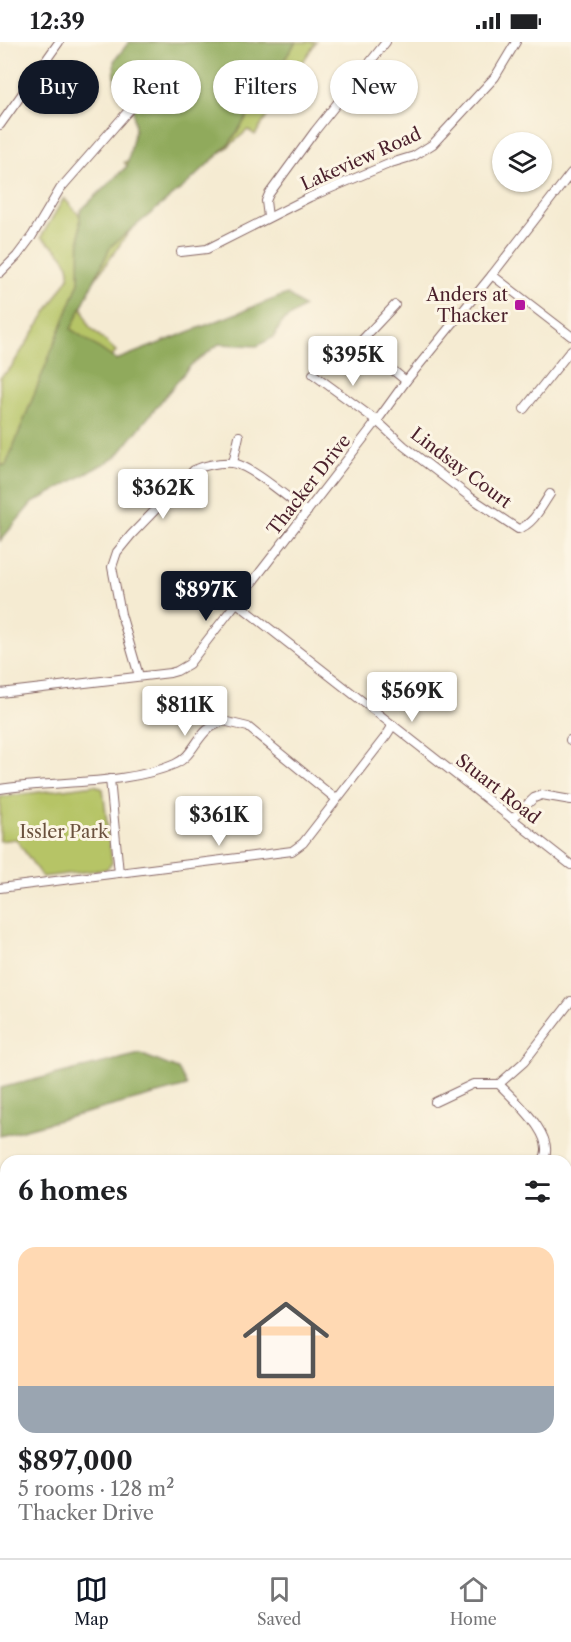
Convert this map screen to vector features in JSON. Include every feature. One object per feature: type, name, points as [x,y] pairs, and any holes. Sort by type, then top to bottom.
[{"type":"street","points":[[0,125],[59,42]]},
{"type":"street","points":[[268,217],[266,201],[269,194],[315,131],[386,42]]},
{"type":"street","name":"Lakeview Road","points":[[181,252],[207,249],[249,229],[268,217],[390,163],[414,156],[433,144],[495,78],[516,42]]},
{"type":"street","points":[[0,273],[27,243],[60,189],[126,114]]},
{"type":"street","name":"Thacker Drive","points":[[0,693],[170,673],[183,668],[199,652],[406,381],[571,173]]},
{"type":"street","points":[[492,275],[571,336]]},
{"type":"street","points":[[395,305],[362,340],[377,357],[406,381]]},
{"type":"street","points":[[524,409],[571,350]]},
{"type":"street","points":[[314,374],[377,421]]},
{"type":"street","name":"Lindsay Court","points":[[377,421],[430,466],[518,529],[524,528],[550,494]]},
{"type":"street","points":[[233,463],[239,436]]},
{"type":"street","points":[[139,676],[113,581],[112,567],[117,552],[131,535],[195,470],[207,465],[233,463],[246,467],[307,512]]},
{"type":"street","name":"Stuart Road","points":[[237,603],[571,865]]},
{"type":"street","points":[[0,789],[111,779],[155,771],[176,764],[189,754],[207,730],[223,722],[248,727],[336,799]]},
{"type":"street","points":[[0,888],[292,851],[303,843],[393,725]]},
{"type":"street","points":[[111,779],[119,873]]},
{"type":"street","points":[[512,819],[534,798],[542,795],[571,800]]},
{"type":"street","points":[[435,1102],[473,1084],[499,1084],[524,1062],[568,1011],[571,1001]]},
{"type":"street","points":[[499,1084],[539,1128],[548,1146],[546,1155]]},
{"type":"green space","points":[[129,42],[296,42],[284,60],[213,60],[213,114],[249,114],[230,143],[187,184],[111,246],[71,329],[116,360],[287,294],[304,307],[282,322],[274,337],[257,346],[219,344],[189,367],[116,457],[31,504],[0,541],[0,465],[6,465],[79,282],[80,211],[127,166],[135,129],[134,114],[201,114],[201,60],[115,60]]},
{"type":"green space","points":[[258,42],[316,42],[304,60],[244,60]]},
{"type":"green space","points":[[213,100],[213,114],[269,114],[255,135],[248,130],[131,229],[80,301],[89,326],[116,351],[0,530],[0,377],[10,369],[69,277],[65,258],[41,237],[64,198],[79,215],[131,171],[124,162],[182,140]]},
{"type":"green space","name":"Issler Park","points":[[95,785],[103,789],[112,863],[107,869],[42,877],[16,839],[0,841],[0,797]]},
{"type":"green space","points":[[140,1054],[178,1069],[187,1086],[0,1136],[0,1088]]},
{"type":"place","name":"Anders at Thacker","points":[[520,305]]}]
